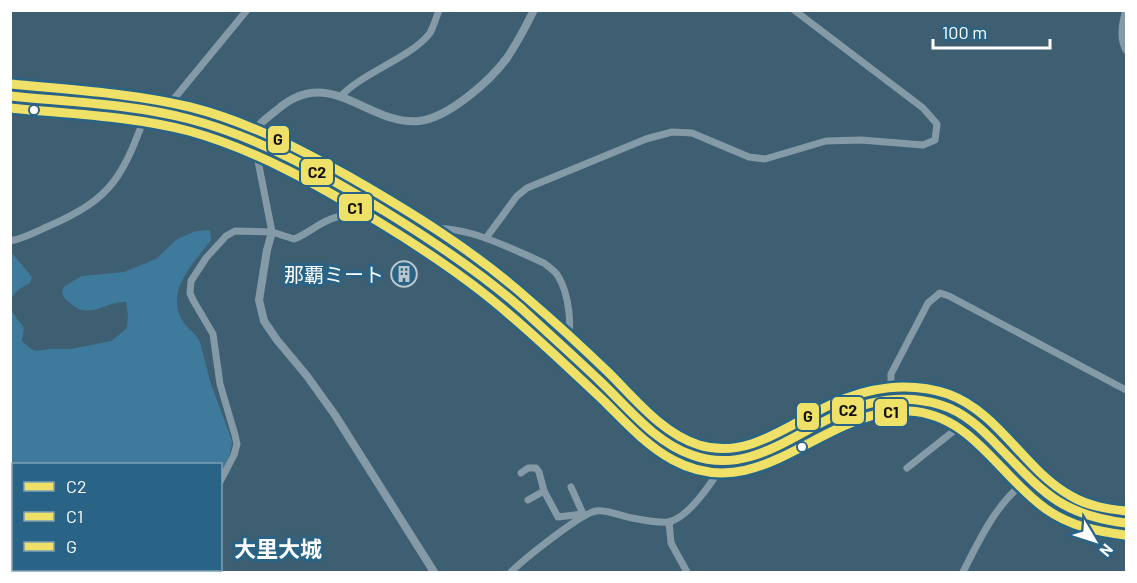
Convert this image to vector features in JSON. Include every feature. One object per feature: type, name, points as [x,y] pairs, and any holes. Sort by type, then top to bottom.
[{"type":"main road","points":[[10,96],[168,114],[214,125],[263,144],[417,231],[472,268],[564,347],[656,434],[697,458],[723,463],[753,457],[777,448],[830,418],[868,404],[891,398],[915,398],[950,407],[967,417],[982,429],[1029,479],[1059,504],[1078,514],[1098,520],[1126,523]]},
{"type":"street","points":[[168,114],[173,100],[247,10]]},
{"type":"street","points":[[340,97],[373,72],[420,42],[433,28],[439,10]]},
{"type":"street","points":[[250,138],[261,123],[294,97],[317,92],[340,97],[409,121],[438,116],[494,72],[507,58],[534,10]]},
{"type":"street","points":[[486,238],[516,196],[527,188],[626,146],[667,133],[692,133],[749,157],[765,159],[826,141],[861,140],[923,145],[935,140],[937,124],[923,108],[794,10]]},
{"type":"street","points":[[1126,10],[1122,36],[1122,43],[1126,50]]},
{"type":"street","points":[[10,241],[76,214],[110,189],[129,159],[147,111]]},
{"type":"street","points":[[263,144],[258,161],[272,232],[265,258],[259,300],[264,321],[335,415],[434,573]]},
{"type":"street","points":[[222,478],[237,444],[220,384],[213,334],[190,293],[191,281],[206,258],[226,236],[235,231],[272,232],[294,239],[333,217],[347,215],[380,220],[395,219]]},
{"type":"street","points":[[417,231],[437,228],[486,238],[544,263],[559,277],[569,307],[568,339],[564,347]]},
{"type":"street","points":[[891,398],[891,374],[928,303],[940,293],[1126,390]]},
{"type":"street","points":[[907,468],[960,426],[967,417]]},
{"type":"street","points":[[521,472],[528,468],[536,468],[544,491],[558,517],[583,515],[597,510],[634,518],[669,522],[691,508],[723,463]]},
{"type":"street","points":[[963,573],[991,520],[1021,484],[1029,479]]},
{"type":"street","points":[[571,487],[583,515]]},
{"type":"street","points":[[528,500],[544,491]]},
{"type":"street","points":[[511,573],[533,552],[583,515]]},
{"type":"street","points":[[669,522],[671,543],[687,573]]},
{"type":"shaded area","points":[[210,230],[211,240],[184,277],[177,298],[178,309],[186,326],[200,342],[210,381],[232,441],[230,454],[222,472],[222,463],[12,463],[12,571],[178,572],[11,572],[10,302],[13,313],[24,328],[22,341],[31,349],[37,351],[71,349],[111,341],[127,328],[126,302],[84,310],[77,308],[64,298],[62,291],[65,286],[82,276],[124,272],[156,259],[177,239],[196,231]]},
{"type":"shaded area","points":[[11,252],[32,277],[30,283],[19,289],[11,298]]},
{"type":"transit line","name":"G","points":[[11,84],[123,95],[190,107],[231,120],[310,155],[372,190],[464,248],[559,326],[662,424],[673,433],[699,445],[734,448],[750,444],[767,438],[830,405],[873,390],[903,387],[933,390],[948,394],[983,414],[1039,472],[1071,496],[1098,506],[1126,511]]},
{"type":"transit line","name":"C2","points":[[10,96],[123,107],[167,114],[241,136],[291,158],[404,223],[473,270],[522,309],[655,434],[679,450],[692,455],[712,460],[749,457],[861,406],[901,399],[928,402],[949,408],[972,422],[986,433],[1040,488],[1068,507],[1084,514],[1126,523]]},
{"type":"transit line","name":"C1","points":[[10,108],[123,119],[189,131],[239,148],[311,182],[413,243],[479,290],[546,347],[637,434],[673,460],[705,472],[735,472],[764,465],[848,424],[878,414],[909,411],[931,415],[950,423],[968,435],[1029,495],[1055,515],[1084,527],[1125,535]]},
{"type":"place","name":"那覇ミート","points":[[404,274]]},
{"type":"district","name":"大里大城","points":[[278,548]]}]
